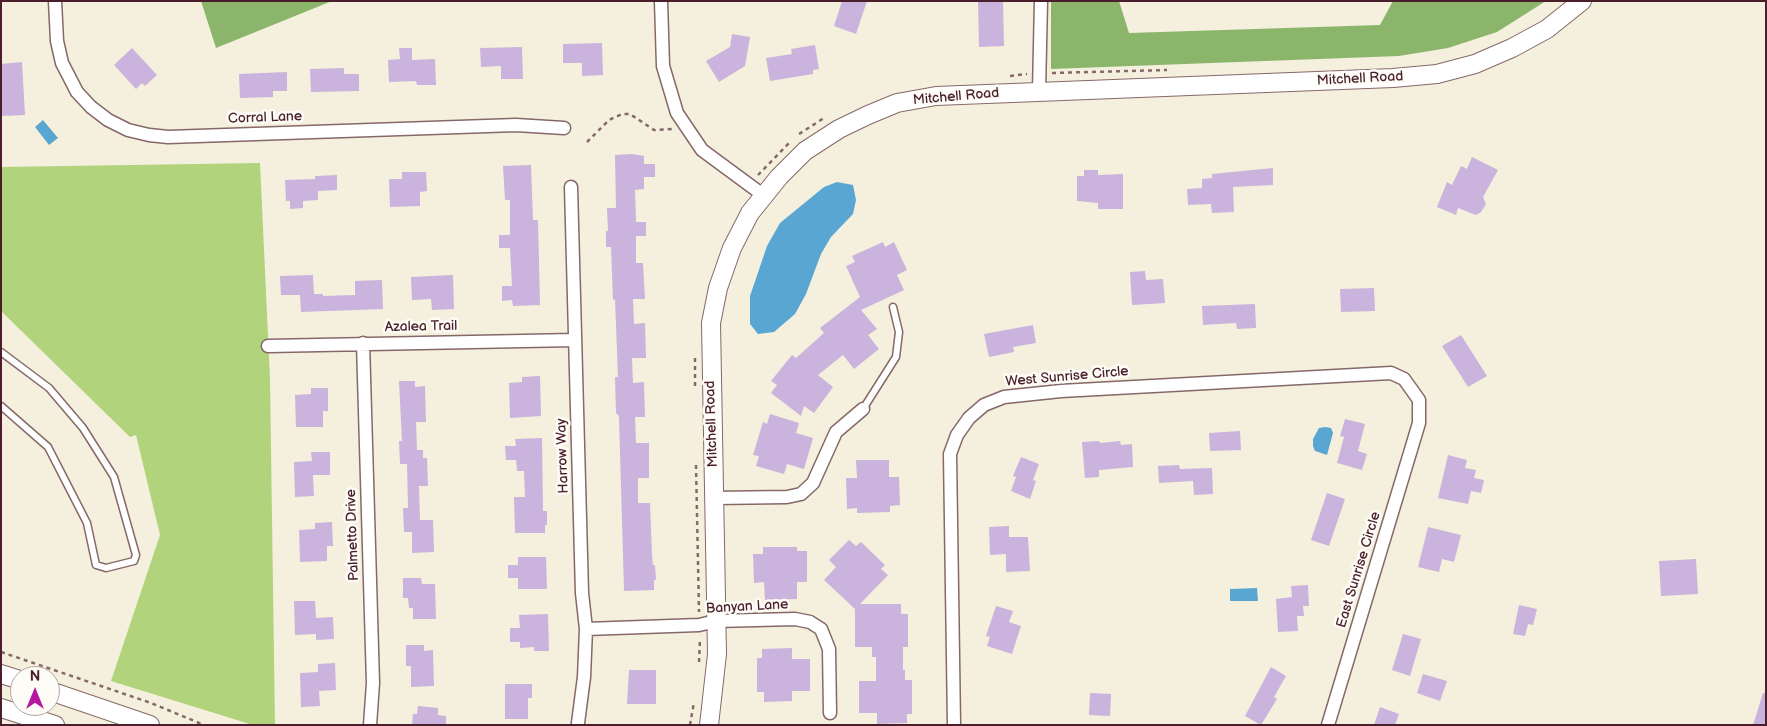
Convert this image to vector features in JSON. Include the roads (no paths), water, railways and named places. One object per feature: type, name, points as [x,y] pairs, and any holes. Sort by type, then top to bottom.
[{"type":"main road","name":"Mitchell Road","points":[[709,725],[717,654],[708,623],[714,498],[711,323],[718,288],[732,248],[759,192],[805,151],[839,129],[897,103],[936,96],[1393,78],[1437,74],[1475,64],[1512,48],[1547,29],[1582,1]]},
{"type":"main road","points":[[60,694],[150,725]]},
{"type":"main road","points":[[1,708],[55,725]]},
{"type":"street","name":"Corral Lane","points":[[55,1],[57,41],[62,63],[77,92],[90,107],[108,120],[128,130],[149,136],[168,137],[516,124],[564,128]]},
{"type":"street","points":[[661,1],[664,66],[682,122],[702,150],[759,192]]},
{"type":"street","points":[[1039,91],[1041,1]]},
{"type":"street","name":"Harrow Way","points":[[571,187],[582,593],[586,629],[584,677],[578,723]]},
{"type":"street","name":"Azalea Trail","points":[[268,346],[574,340]]},
{"type":"street","name":"Palmetto Drive","points":[[362,343],[373,682],[370,725]]},
{"type":"street","name":"West Sunrise Circle","points":[[954,725],[950,454],[957,435],[969,418],[984,405],[1004,397],[1061,391],[1377,372],[1391,373],[1404,379],[1413,389],[1419,400],[1419,423]]},
{"type":"street","points":[[714,498],[787,497],[801,494],[814,483],[836,432],[863,409]]},
{"type":"street","name":"East Sunrise Circle","points":[[1328,725],[1419,423]]},
{"type":"street","name":"Banyan Lane","points":[[586,629],[794,619],[810,622],[821,629],[829,648],[830,713]]},
{"type":"lane","points":[[863,409],[896,357],[899,332],[893,307]]},
{"type":"lane","points":[[1,352],[49,388],[88,436],[114,477],[136,555],[134,561],[106,568],[96,565],[88,523],[48,447],[1,406]]},
{"type":"water","points":[[43,120],[58,138],[49,145],[35,127]]},
{"type":"water","points":[[837,182],[853,185],[856,200],[853,214],[831,237],[821,254],[806,294],[795,314],[774,332],[758,334],[750,324],[750,296],[767,246],[780,223],[824,187]]},
{"type":"water","points":[[1319,428],[1331,428],[1333,433],[1327,455],[1315,451],[1313,446],[1313,439]]},
{"type":"water","points":[[1257,588],[1258,601],[1230,601],[1230,589]]}]
